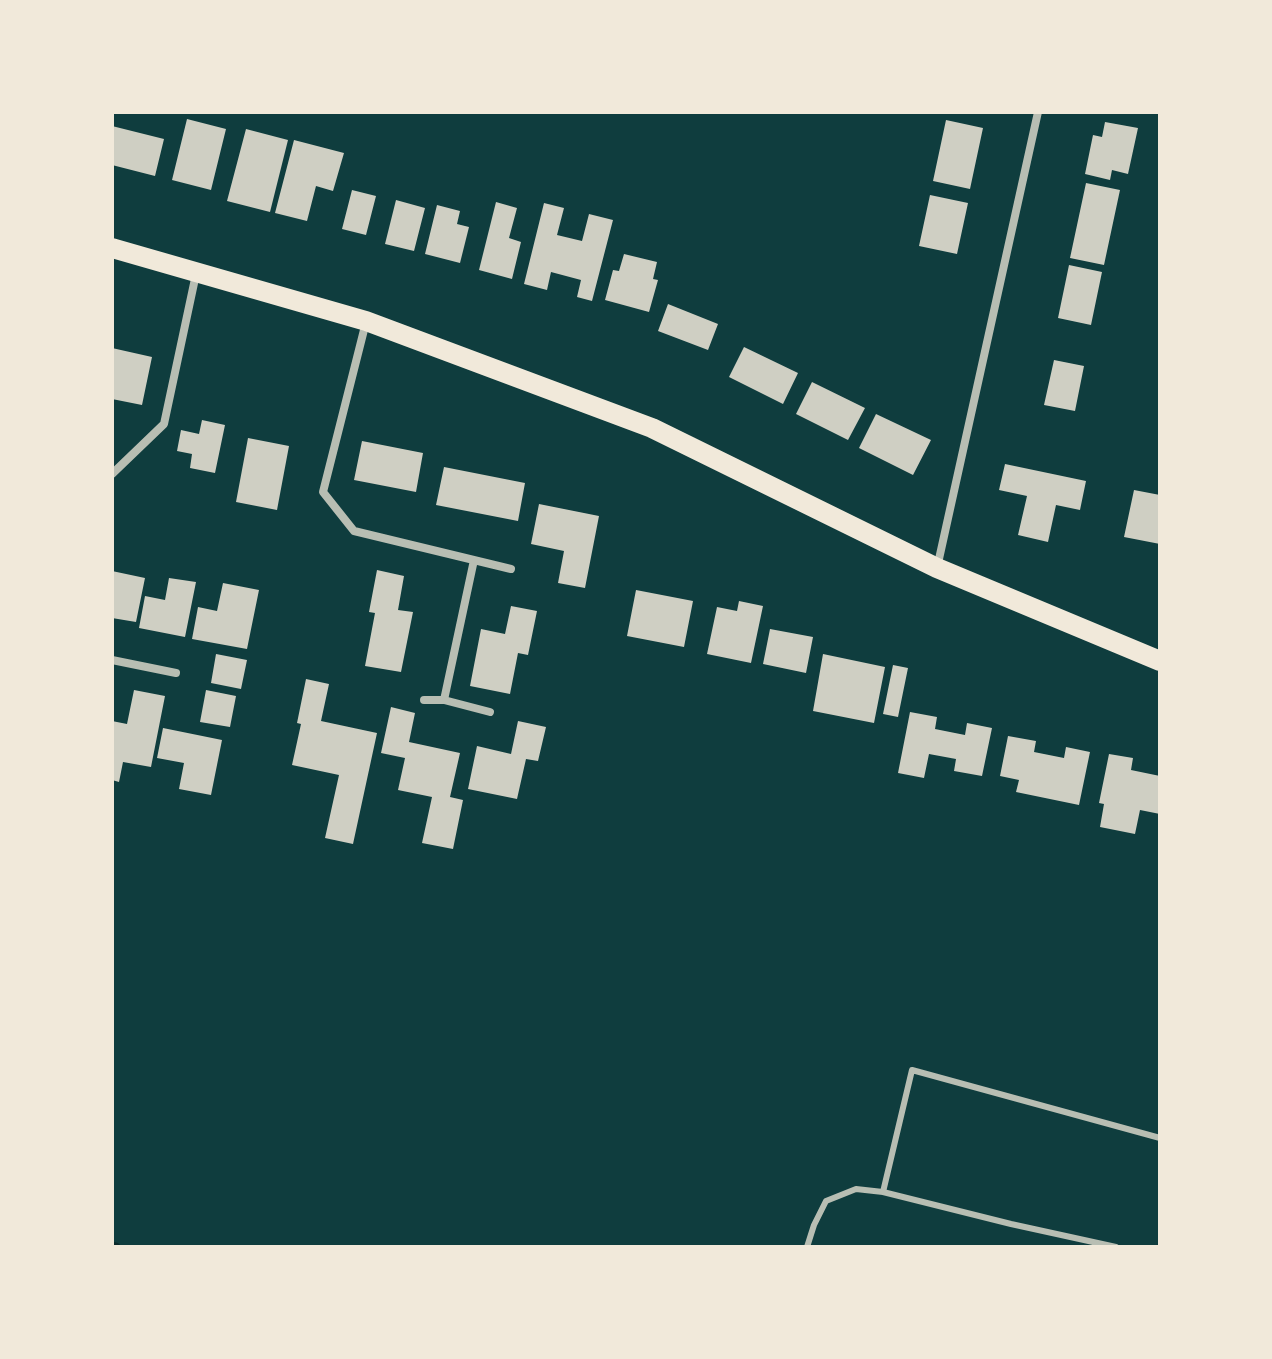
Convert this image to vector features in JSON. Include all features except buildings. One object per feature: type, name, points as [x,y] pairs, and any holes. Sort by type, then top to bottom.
[{"type":"main road","points":[[112,248],[366,321],[652,428],[937,568],[1160,661]]},
{"type":"street","points":[[937,568],[1038,112]]},
{"type":"street","points":[[112,474],[164,424],[196,273]]},
{"type":"street","points":[[366,321],[323,492],[354,531],[511,569]]},
{"type":"street","points":[[444,700],[474,560]]},
{"type":"street","points":[[112,660],[176,673]]},
{"type":"street","points":[[424,700],[444,700],[490,712]]},
{"type":"lane","points":[[883,1192],[912,1070],[1160,1138]]},
{"type":"lane","points":[[807,1247],[826,1201],[856,1189],[883,1192],[1116,1247]]},
{"type":"waterway","points":[[112,1246],[116,1247]]}]
